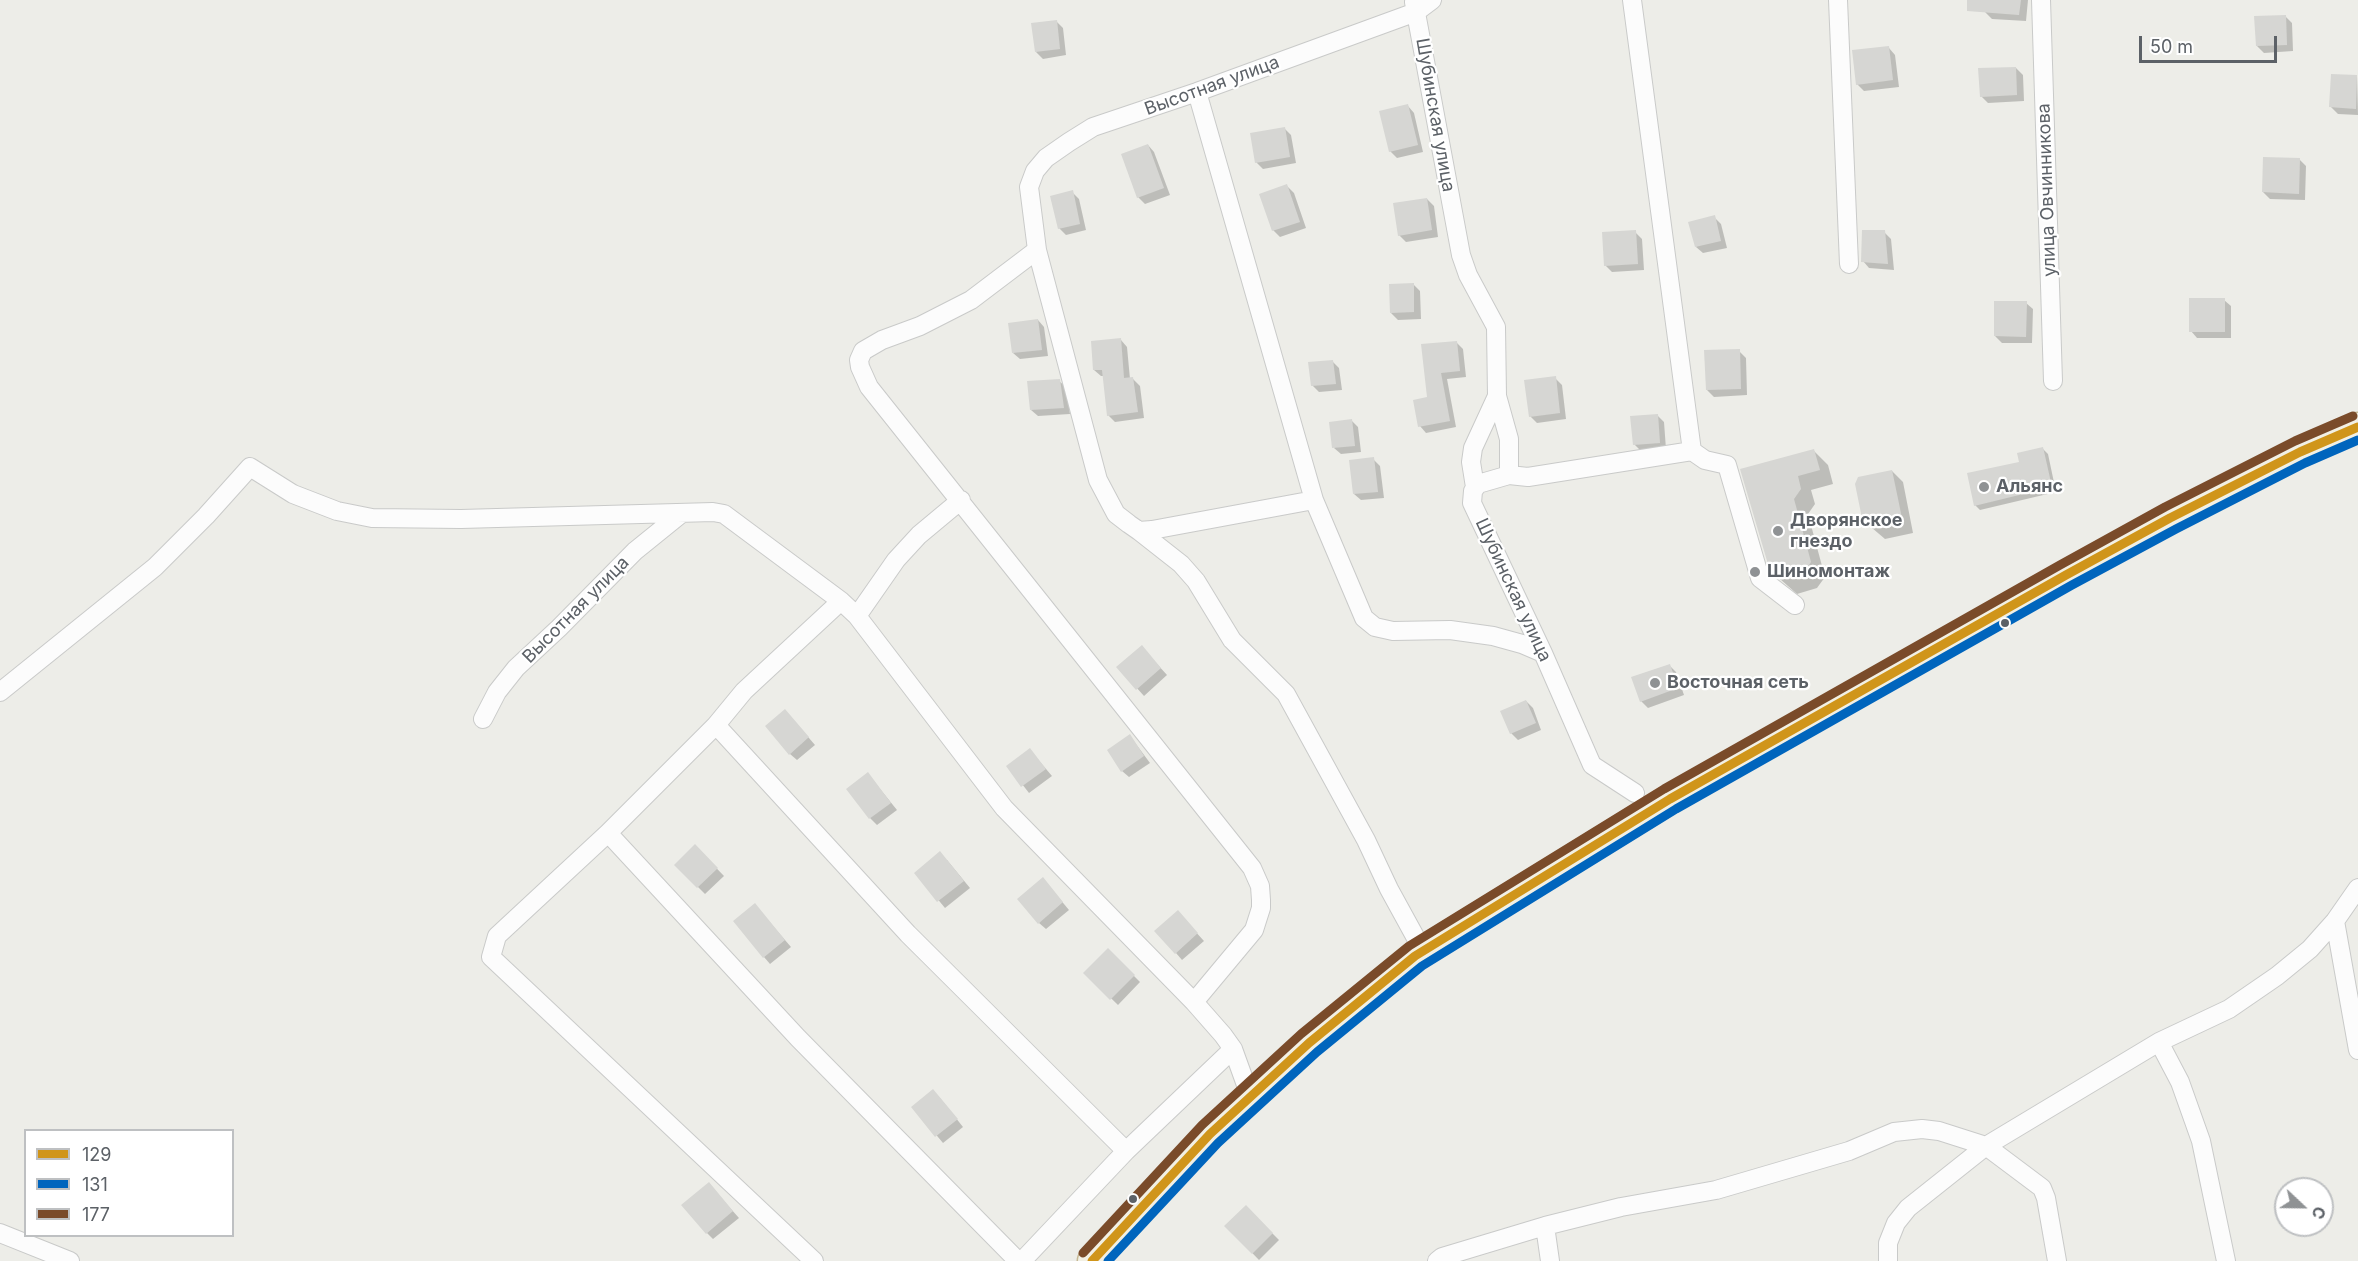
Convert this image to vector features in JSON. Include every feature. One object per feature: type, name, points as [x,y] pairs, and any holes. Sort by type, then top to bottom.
[{"type":"highway","points":[[1092,1261],[1210,1134],[1250,1096],[1309,1043],[1423,951],[1670,799],[2076,569],[2300,452],[2358,427]]},
{"type":"street","name":"Высотная улица","points":[[1037,250],[1029,188],[1035,171],[1046,158],[1093,127],[1197,92],[1432,0]]},
{"type":"street","points":[[1632,0],[1692,451]]},
{"type":"street","points":[[1838,0],[1849,264]]},
{"type":"street","name":"улица Овчинникова","points":[[2041,0],[2053,381]]},
{"type":"street","name":"Шубинская улица","points":[[1415,6],[1461,255],[1468,275],[1496,327],[1497,396],[1509,439],[1509,475]]},
{"type":"street","points":[[1197,92],[1314,500],[1364,618],[1375,627],[1393,631],[1450,630],[1493,636],[1543,653]]},
{"type":"street","points":[[1194,1002],[1254,930],[1261,908],[1260,886],[1252,868],[869,387],[860,367],[859,360],[863,351],[882,340],[921,326],[971,300],[1037,250],[1098,480],[1116,514],[1181,564],[1196,581],[1232,640],[1286,694],[1366,840],[1389,889],[1423,951]]},
{"type":"street","name":"Шубинская улица","points":[[1497,396],[1473,448],[1471,462],[1475,487],[1472,503],[1543,653],[1592,765],[1635,793]]},
{"type":"street","points":[[1475,487],[1509,475],[1528,477],[1692,451],[1705,460],[1727,465],[1760,578],[1796,605]]},
{"type":"street","points":[[0,692],[155,567],[206,516],[250,467],[293,495],[337,511],[372,518],[461,519],[713,512],[724,514],[841,601],[857,616],[1005,808],[1194,1002],[1233,1049],[1250,1096]]},
{"type":"street","points":[[857,616],[896,560],[919,535],[961,500]]},
{"type":"street","points":[[1139,531],[1314,500]]},
{"type":"street","name":"Высотная улица","points":[[483,719],[497,692],[516,668],[635,551],[682,513]]},
{"type":"street","points":[[814,1261],[491,957],[497,936],[608,834],[716,725],[744,691],[841,601]]},
{"type":"street","points":[[716,725],[908,934],[1126,1151]]},
{"type":"street","points":[[608,834],[798,1038],[1020,1261],[1126,1151],[1233,1049]]},
{"type":"street","points":[[1888,1261],[1888,1243],[1896,1223],[1908,1208],[1986,1146],[2159,1042],[2229,1009],[2277,976],[2310,949],[2335,921],[2358,888]]},
{"type":"street","points":[[2335,921],[2358,1050]]},
{"type":"street","points":[[2159,1042],[2180,1082],[2201,1141],[2226,1261]]},
{"type":"street","points":[[1437,1261],[1442,1257],[1545,1226],[1621,1208],[1716,1190],[1849,1150],[1894,1132],[1922,1129],[1940,1131],[1986,1146],[2042,1188],[2046,1198],[2057,1261]]},
{"type":"street","points":[[1545,1226],[1550,1261]]},
{"type":"street","points":[[0,1233],[70,1261]]},
{"type":"building","points":[[1967,0],[2021,0],[2019,15],[1967,11]]},
{"type":"building","points":[[2286,15],[2287,45],[2256,46],[2254,16]]},
{"type":"building","points":[[1057,20],[1060,49],[1035,52],[1031,23]]},
{"type":"building","points":[[1889,46],[1893,80],[1856,85],[1852,50]]},
{"type":"building","points":[[2016,67],[2017,95],[1980,97],[1978,68]]},
{"type":"building","points":[[2331,74],[2357,75],[2356,109],[2329,107]]},
{"type":"building","points":[[1408,104],[1418,145],[1389,152],[1379,111]]},
{"type":"building","points":[[1285,127],[1290,157],[1255,163],[1250,133]]},
{"type":"building","points":[[1148,144],[1164,188],[1137,198],[1121,154]]},
{"type":"building","points":[[2263,157],[2300,158],[2299,194],[2262,192]]},
{"type":"building","points":[[1287,184],[1300,222],[1272,231],[1259,194]]},
{"type":"building","points":[[1073,190],[1080,224],[1058,229],[1050,196]]},
{"type":"building","points":[[1427,198],[1432,230],[1398,236],[1393,203]]},
{"type":"building","points":[[1715,215],[1721,241],[1695,247],[1688,222]]},
{"type":"building","points":[[1636,230],[1638,264],[1604,266],[1602,232]]},
{"type":"building","points":[[1862,230],[1885,230],[1888,264],[1861,262]]},
{"type":"building","points":[[1414,283],[1414,312],[1390,313],[1389,284]]},
{"type":"building","points":[[2189,298],[2225,298],[2225,332],[2189,332]]},
{"type":"building","points":[[1994,301],[2027,301],[2026,337],[1994,336]]},
{"type":"building","points":[[1038,319],[1042,350],[1012,353],[1008,323]]},
{"type":"building","points":[[1121,338],[1124,378],[1133,377],[1138,412],[1107,416],[1102,370],[1093,370],[1091,341]]},
{"type":"building","points":[[1457,341],[1460,371],[1441,373],[1450,421],[1418,427],[1413,400],[1427,397],[1421,344]]},
{"type":"building","points":[[1740,349],[1741,389],[1706,390],[1704,350]]},
{"type":"building","points":[[1333,360],[1336,384],[1311,386],[1308,362]]},
{"type":"building","points":[[1556,376],[1560,413],[1529,417],[1524,380]]},
{"type":"building","points":[[1060,379],[1064,408],[1030,410],[1027,381]]},
{"type":"building","points":[[1658,414],[1660,443],[1633,445],[1630,416]]},
{"type":"building","points":[[1352,419],[1355,446],[1332,448],[1329,422]]},
{"type":"building","points":[[2043,447],[2052,487],[1974,506],[1967,473],[2019,462],[2017,453]]},
{"type":"building","name":"Дворянское гнездо","points":[[1814,449],[1820,470],[1798,476],[1801,489],[1794,499],[1811,562],[1803,574],[1781,580],[1770,571],[1740,469]]},
{"type":"building","points":[[1374,457],[1378,492],[1353,494],[1349,460]]},
{"type":"building","points":[[1892,470],[1903,523],[1873,529],[1863,523],[1855,484],[1858,477]]},
{"type":"building","points":[[1142,645],[1161,668],[1136,690],[1116,667]]},
{"type":"building","name":"Восточная сеть","points":[[1670,664],[1678,688],[1640,702],[1631,677]]},
{"type":"building","points":[[1526,700],[1536,723],[1510,734],[1500,711]]},
{"type":"building","points":[[785,709],[809,737],[789,755],[765,726]]},
{"type":"building","points":[[1130,734],[1144,756],[1121,772],[1107,750]]},
{"type":"building","points":[[1030,748],[1046,769],[1021,787],[1006,766]]},
{"type":"building","points":[[868,772],[891,803],[869,819],[846,789]]},
{"type":"building","points":[[695,844],[718,868],[697,888],[674,865]]},
{"type":"building","points":[[940,851],[964,881],[937,902],[914,873]]},
{"type":"building","points":[[1043,877],[1063,902],[1038,924],[1017,899]]},
{"type":"building","points":[[755,903],[785,940],[763,958],[733,921]]},
{"type":"building","points":[[1178,910],[1198,933],[1175,954],[1154,931]]},
{"type":"building","points":[[1108,948],[1135,975],[1110,1000],[1083,973]]},
{"type":"building","points":[[933,1089],[958,1119],[935,1137],[911,1107]]},
{"type":"building","points":[[709,1182],[733,1211],[706,1234],[681,1205]]},
{"type":"building","points":[[1246,1205],[1273,1233],[1252,1254],[1224,1226]]},
{"type":"transit line","name":"177","points":[[1083,1253],[1202,1125],[1301,1034],[1409,946],[1664,789],[2060,565],[2165,507],[2295,441],[2353,416]]},
{"type":"transit line","name":"129","points":[[1092,1261],[1210,1134],[1309,1043],[1415,956],[1670,799],[2066,575],[2170,518],[2300,452],[2358,427]]},
{"type":"transit line","name":"131","points":[[1108,1261],[1218,1143],[1317,1052],[1422,966],[1676,809],[2072,585],[2305,463],[2358,440]]},
{"type":"place","name":"Альянс","points":[[1984,487]]},
{"type":"place","name":"Дворянское гнездо","points":[[1778,531]]},
{"type":"place","name":"Шиномонтаж","points":[[1755,572]]},
{"type":"place","name":"Восточная сеть","points":[[1655,683]]}]
